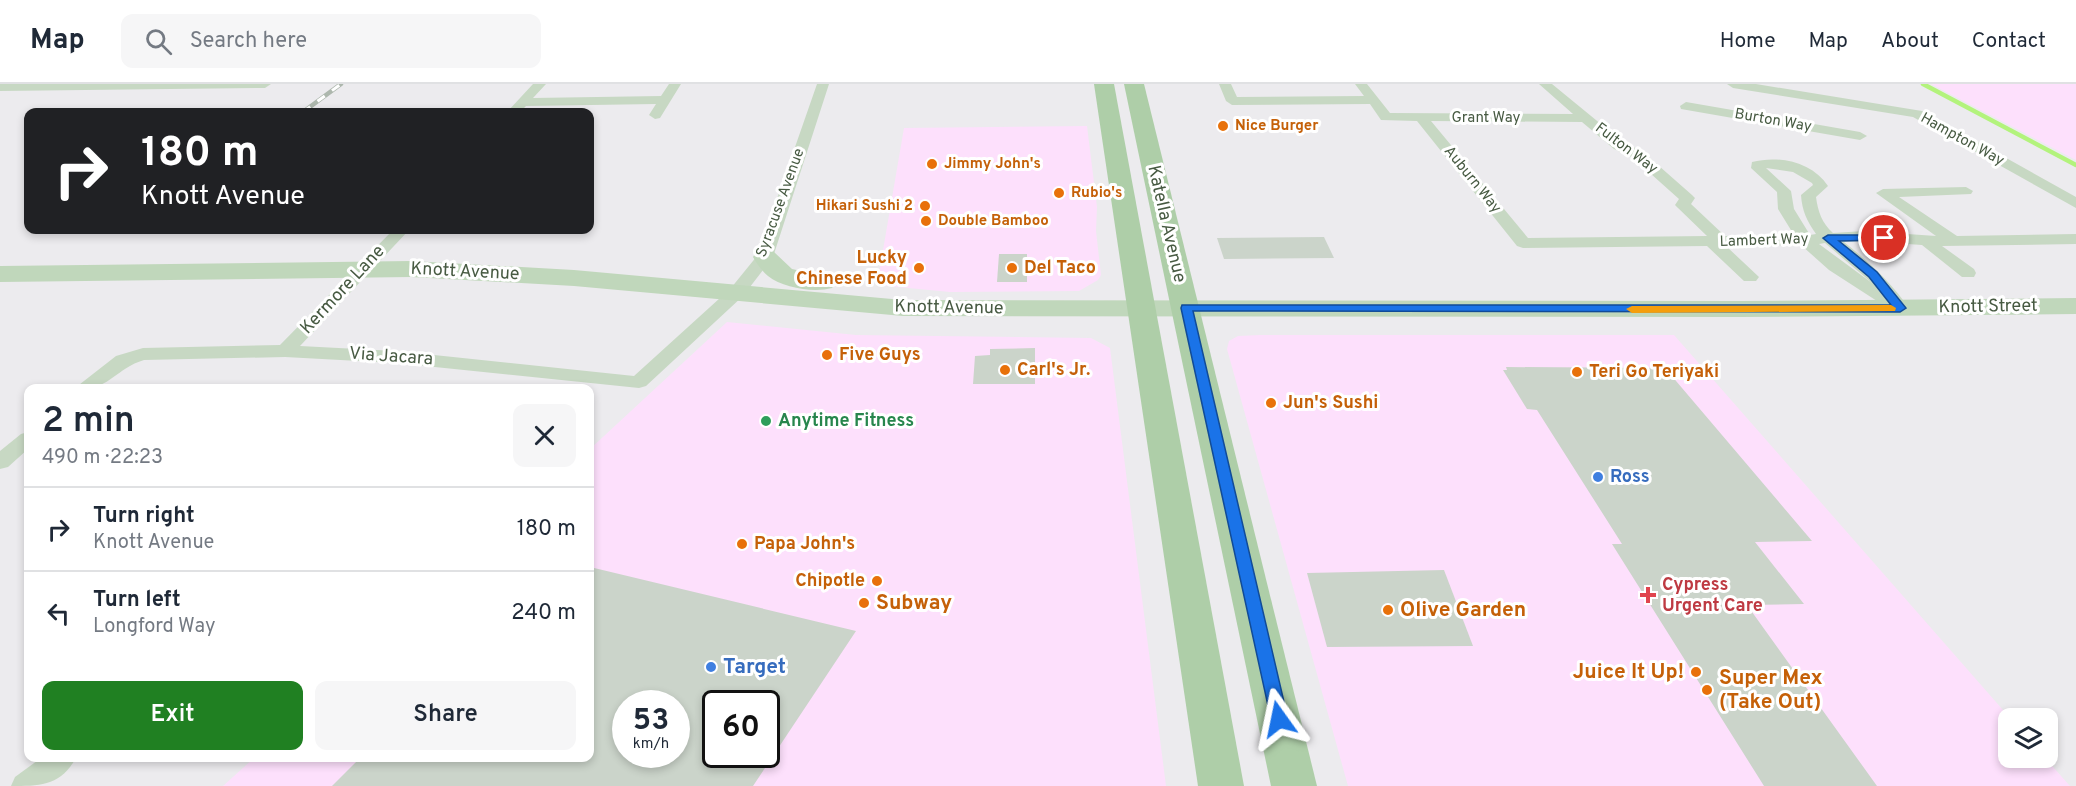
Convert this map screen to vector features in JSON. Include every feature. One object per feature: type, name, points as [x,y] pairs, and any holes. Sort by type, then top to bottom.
[{"type":"main road","name":"Katella Avenue","points":[[1134,84],[1294,786]]},
{"type":"main road","points":[[1104,86],[1119,89],[1126,118],[1144,132]]},
{"type":"main road","name":"Katella Avenue","points":[[1104,86],[1143,308],[1221,786]]},
{"type":"main road","points":[[765,256],[774,271],[787,277],[913,294],[993,309]]},
{"type":"main road","name":"Knott Avenue","points":[[0,274],[411,269],[574,278],[903,308],[1900,308]]},
{"type":"main road","name":"Knott Street","points":[[1900,308],[2076,306]]},
{"type":"street","points":[[0,87],[265,84]]},
{"type":"street","points":[[517,108],[540,84]]},
{"type":"street","points":[[655,115],[675,84]]},
{"type":"street","name":"Syracuse Avenue","points":[[639,382],[737,292],[765,256],[823,84]]},
{"type":"street","points":[[1225,84],[1232,101],[1372,100]]},
{"type":"street","points":[[1361,84],[1372,100]]},
{"type":"street","name":"Fulton Way","points":[[1545,84],[1619,146],[1637,154],[1687,198],[1683,205],[1717,241]]},
{"type":"street","name":"Hampton Way","points":[[1733,84],[1777,106],[1917,114],[2076,203]]},
{"type":"street","points":[[523,102],[665,100]]},
{"type":"street","name":"Grant Way","points":[[1372,100],[1386,117],[1585,118]]},
{"type":"street","name":"Burton Way","points":[[1686,106],[1777,106],[1860,136]]},
{"type":"street","name":"Auburn Way","points":[[1421,118],[1523,243]]},
{"type":"street","points":[[1777,164],[1807,172],[1820,182],[1821,186],[1808,195],[1784,190],[1757,165],[1777,164]]},
{"type":"street","points":[[1784,190],[1785,207],[1792,222],[1806,240],[1847,275],[1900,308]]},
{"type":"street","points":[[1953,240],[1883,193],[1966,192]]},
{"type":"street","points":[[1808,195],[1808,207],[1814,222],[1828,238],[1873,274],[1900,308]]},
{"type":"street","name":"Kermore Lane","points":[[285,351],[396,234]]},
{"type":"street","name":"Lambert Way","points":[[1523,243],[1806,240],[1864,236],[1926,241],[2076,239]]},
{"type":"street","points":[[1717,241],[1750,277]]},
{"type":"street","points":[[1926,241],[1968,273]]},
{"type":"street","name":"Via Jacara","points":[[91,384],[123,360],[143,354],[285,351],[396,357],[639,382]]},
{"type":"street","points":[[525,384],[540,372]]},
{"type":"street","points":[[0,462],[24,441]]},
{"type":"street","points":[[26,786],[56,762]]},
{"type":"shaded area","points":[[1931,84],[2076,84],[2076,160]]},
{"type":"shaded area","points":[[1087,126],[1097,207],[1096,231],[1101,275],[1098,280],[1079,291],[950,292],[877,285],[904,128]]},
{"type":"shaded area","points":[[727,322],[856,335],[1091,338],[1110,348],[1166,786],[223,786],[250,762],[594,762],[594,445]]},
{"type":"shaded area","points":[[1674,335],[2001,708],[1998,708],[1998,768],[2054,768],[2070,786],[1348,786],[1227,349],[1229,341],[1238,336]]},
{"type":"building","points":[[1324,237],[1334,258],[1224,259],[1217,238]]},
{"type":"building","name":"Del Taco","points":[[999,254],[1027,254],[1027,282],[997,282]]},
{"type":"building","name":"Carl's Jr.","points":[[1035,348],[1035,384],[973,384],[975,356],[990,355],[990,349]]},
{"type":"building","points":[[1506,367],[1665,368],[1812,541],[1755,542],[1804,604],[1747,605],[1877,786],[1764,786],[1612,544],[1622,544],[1537,410],[1527,409],[1503,370],[1507,370]]},
{"type":"building","name":"Target","points":[[594,568],[856,631],[780,745],[780,690],[702,690],[702,768],[765,768],[753,786],[332,786],[356,762],[594,762]]},
{"type":"building","name":"Olive Garden","points":[[1444,570],[1473,646],[1327,647],[1307,573]]},
{"type":"waterway","points":[[1923,84],[2076,165]]},
{"type":"railway","points":[[308,108],[341,84]]},
{"type":"slow traffic","points":[[1632,309],[1891,308]]},
{"type":"place","name":"Nice Burger","points":[[1223,126]]},
{"type":"place","name":"Jimmy John's","points":[[932,164]]},
{"type":"place","name":"Rubio's","points":[[1059,193]]},
{"type":"place","name":"Hikari Sushi 2","points":[[925,206]]},
{"type":"place","name":"Double Bamboo","points":[[926,221]]},
{"type":"place","name":"Lucky Chinese Food","points":[[919,268]]},
{"type":"place","name":"Del Taco","points":[[1012,268]]},
{"type":"place","name":"Five Guys","points":[[827,355]]},
{"type":"place","name":"Carl's Jr.","points":[[1005,370]]},
{"type":"place","name":"Teri Go Teriyaki","points":[[1577,372]]},
{"type":"place","name":"Jun's Sushi","points":[[1271,403]]},
{"type":"place","name":"Anytime Fitness","points":[[766,421]]},
{"type":"place","name":"Ross","points":[[1598,477]]},
{"type":"place","name":"Papa John's","points":[[742,544]]},
{"type":"place","name":"Chipotle","points":[[877,581]]},
{"type":"place","name":"Cypress Urgent Care","points":[[1648,595]]},
{"type":"place","name":"Subway","points":[[864,603]]},
{"type":"place","name":"Olive Garden","points":[[1388,610]]},
{"type":"place","name":"Target","points":[[711,667]]},
{"type":"place","name":"Juice It Up!","points":[[1696,672]]},
{"type":"place","name":"Super Mex (Take Out)","points":[[1707,690]]},
{"type":"route","points":[[1279,719],[1186,308],[1900,308],[1873,274],[1828,238],[1864,236],[1884,238]]}]
